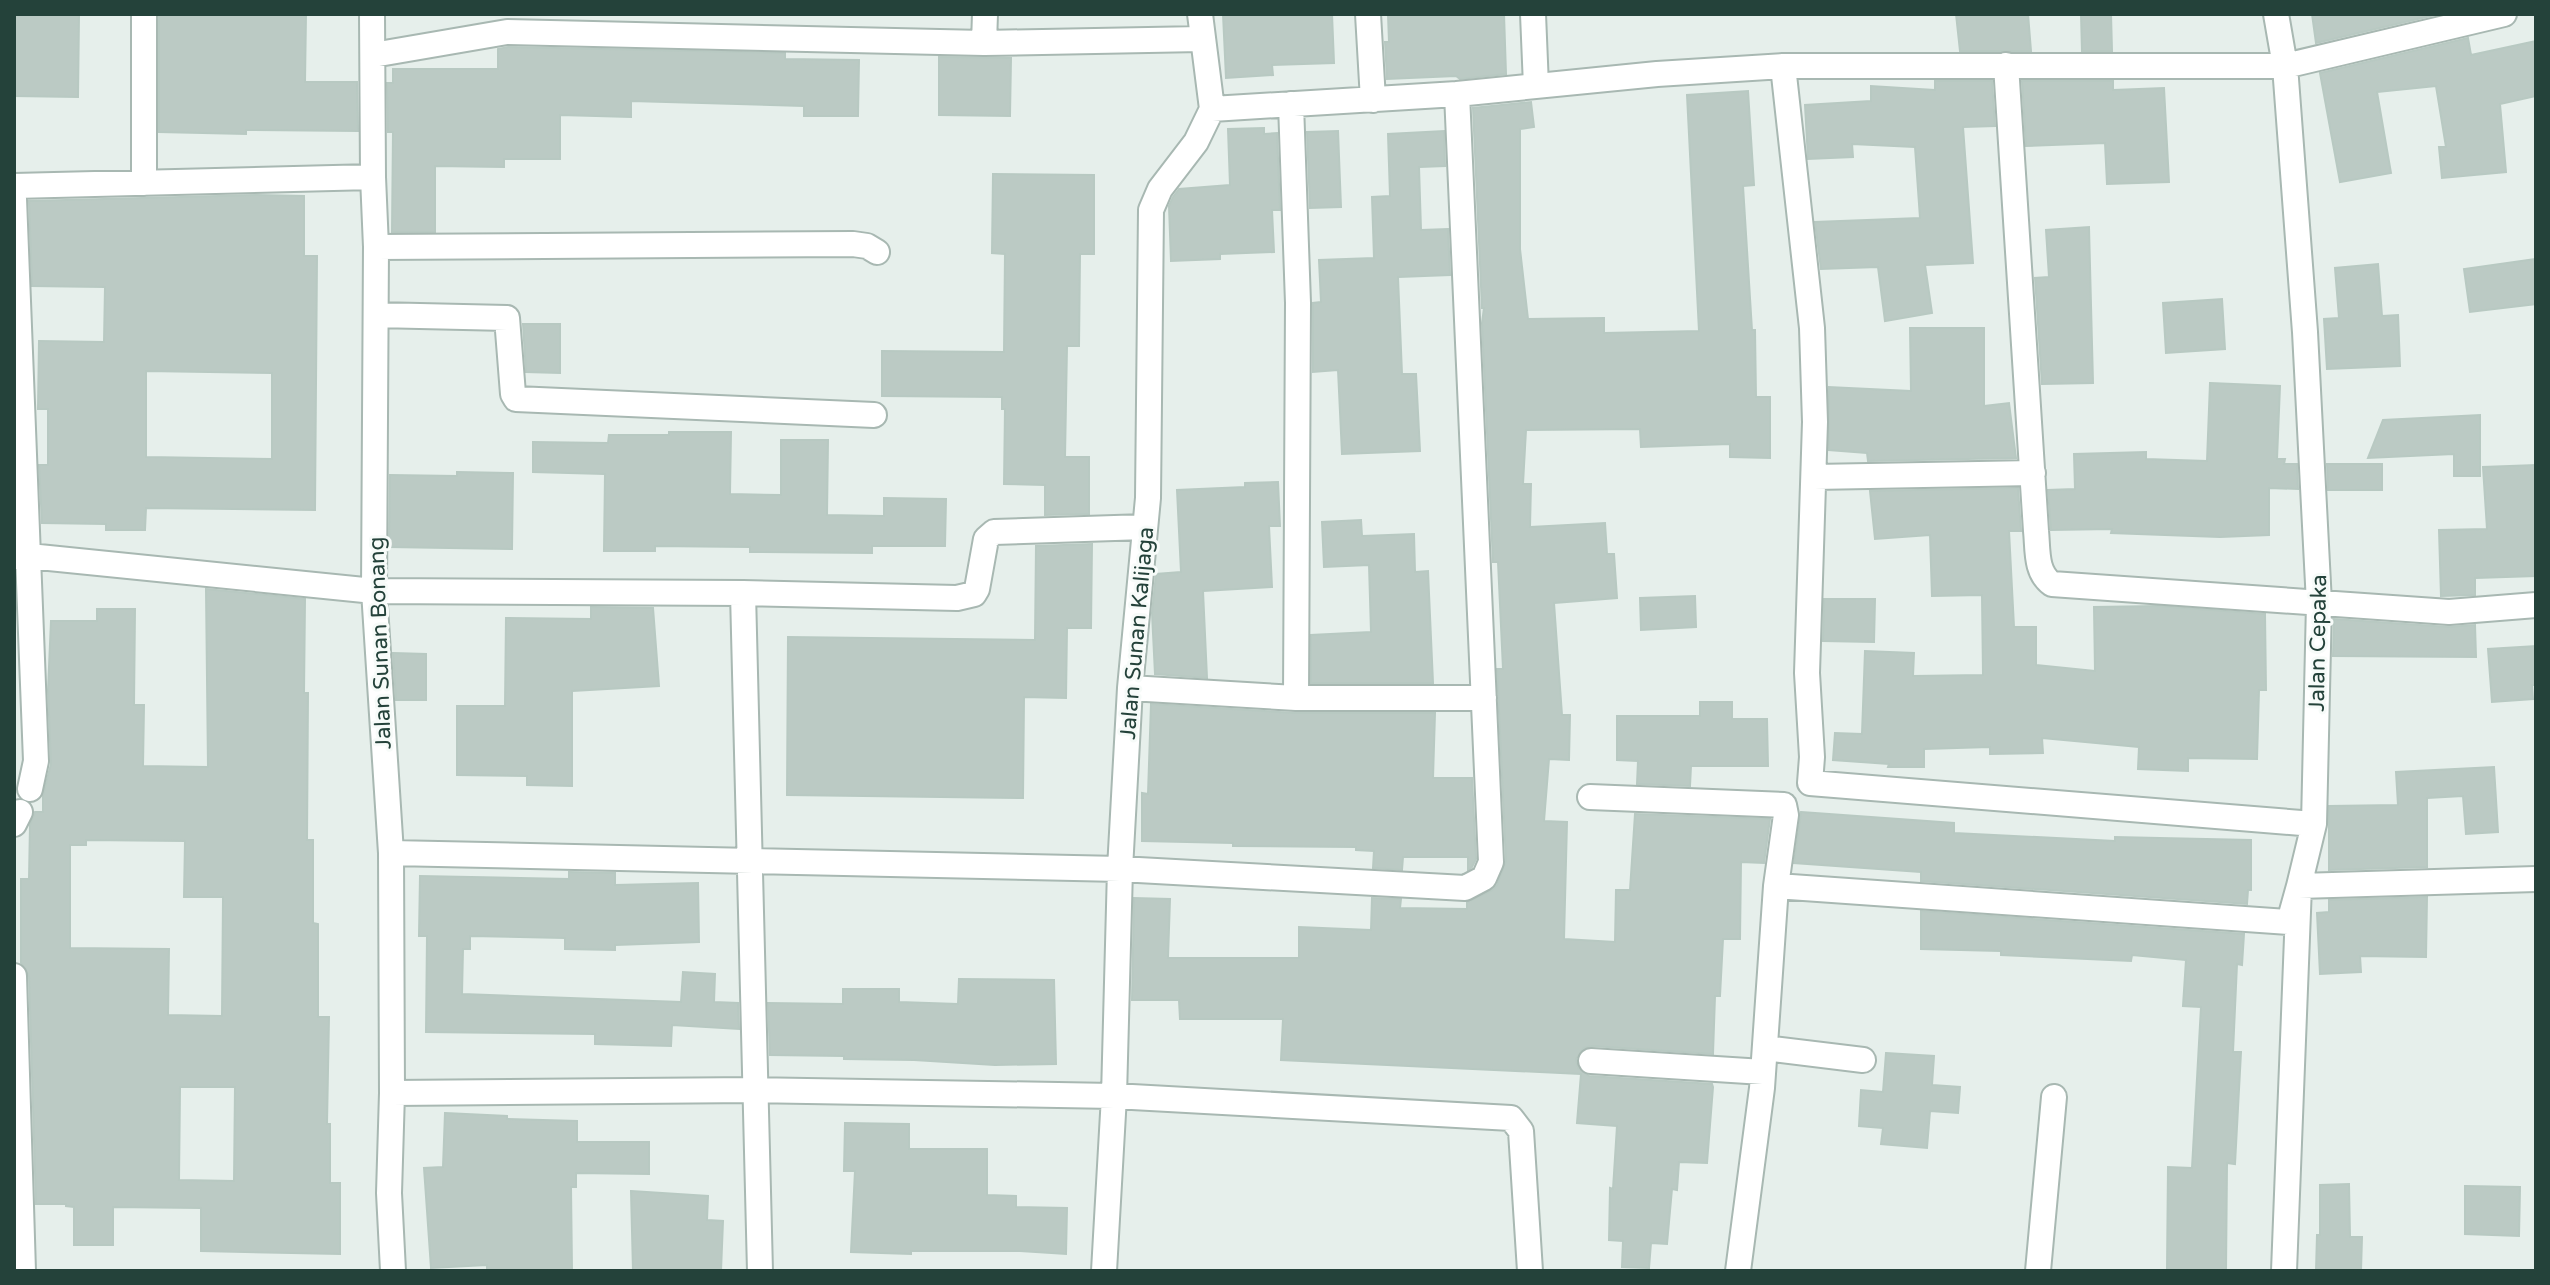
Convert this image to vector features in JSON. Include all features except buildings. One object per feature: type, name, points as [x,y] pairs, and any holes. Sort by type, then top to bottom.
[{"type":"street","points":[[144,14],[144,183]]},
{"type":"street","name":"Jalan Sunan Bonang","points":[[372,14],[376,247],[374,591],[391,853],[392,1093],[389,1193],[393,1271]]},
{"type":"street","points":[[984,43],[985,14]]},
{"type":"street","points":[[1200,14],[1212,109],[1457,94],[1657,74],[1783,66],[2285,66],[2504,14]]},
{"type":"street","points":[[1368,14],[1373,100]]},
{"type":"street","points":[[1533,14],[1536,86]]},
{"type":"street","name":"Jalan Cepaka","points":[[2276,14],[2285,66],[2305,332],[2319,603],[2314,824],[2299,886],[2284,1271]]},
{"type":"street","points":[[373,55],[507,23],[984,43],[1201,39]]},
{"type":"street","points":[[2006,65],[2033,473],[2043,577],[2052,584],[2449,612],[2536,605]]},
{"type":"street","points":[[1783,66],[1812,328],[1815,422],[1807,673],[1812,768],[1810,783],[2314,824]]},
{"type":"street","points":[[391,853],[1120,869],[1465,888],[1484,878],[1491,862],[1457,94]]},
{"type":"street","points":[[1291,104],[1298,303],[1296,698]]},
{"type":"street","name":"Jalan Sunan Kalijaga","points":[[1104,1271],[1130,688],[1150,444],[1151,210],[1160,189],[1196,142],[1212,109]]},
{"type":"street","points":[[14,186],[373,177]]},
{"type":"street","points":[[14,199],[22,556],[36,761],[30,789]]},
{"type":"street","points":[[376,247],[853,244],[867,246],[877,252]]},
{"type":"street","points":[[376,315],[507,318],[513,397],[516,399],[874,415]]},
{"type":"street","points":[[1814,477],[2033,473]]},
{"type":"street","points":[[22,556],[374,591],[966,597],[977,589],[986,539],[994,532],[1145,527]]},
{"type":"street","points":[[743,593],[760,1271]]},
{"type":"street","points":[[1130,688],[1296,698],[1484,698]]},
{"type":"street","points":[[1590,797],[1784,805],[1786,815],[1776,886],[1764,1060],[1738,1271]]},
{"type":"street","points":[[1776,886],[2289,922],[2299,886],[2536,879]]},
{"type":"street","points":[[14,976],[23,1271]]},
{"type":"street","points":[[1591,1061],[1863,1060]]},
{"type":"street","points":[[392,1093],[754,1090],[1114,1096],[1511,1118],[1521,1131],[1530,1271]]},
{"type":"street","points":[[2038,1271],[2054,1097]]}]
